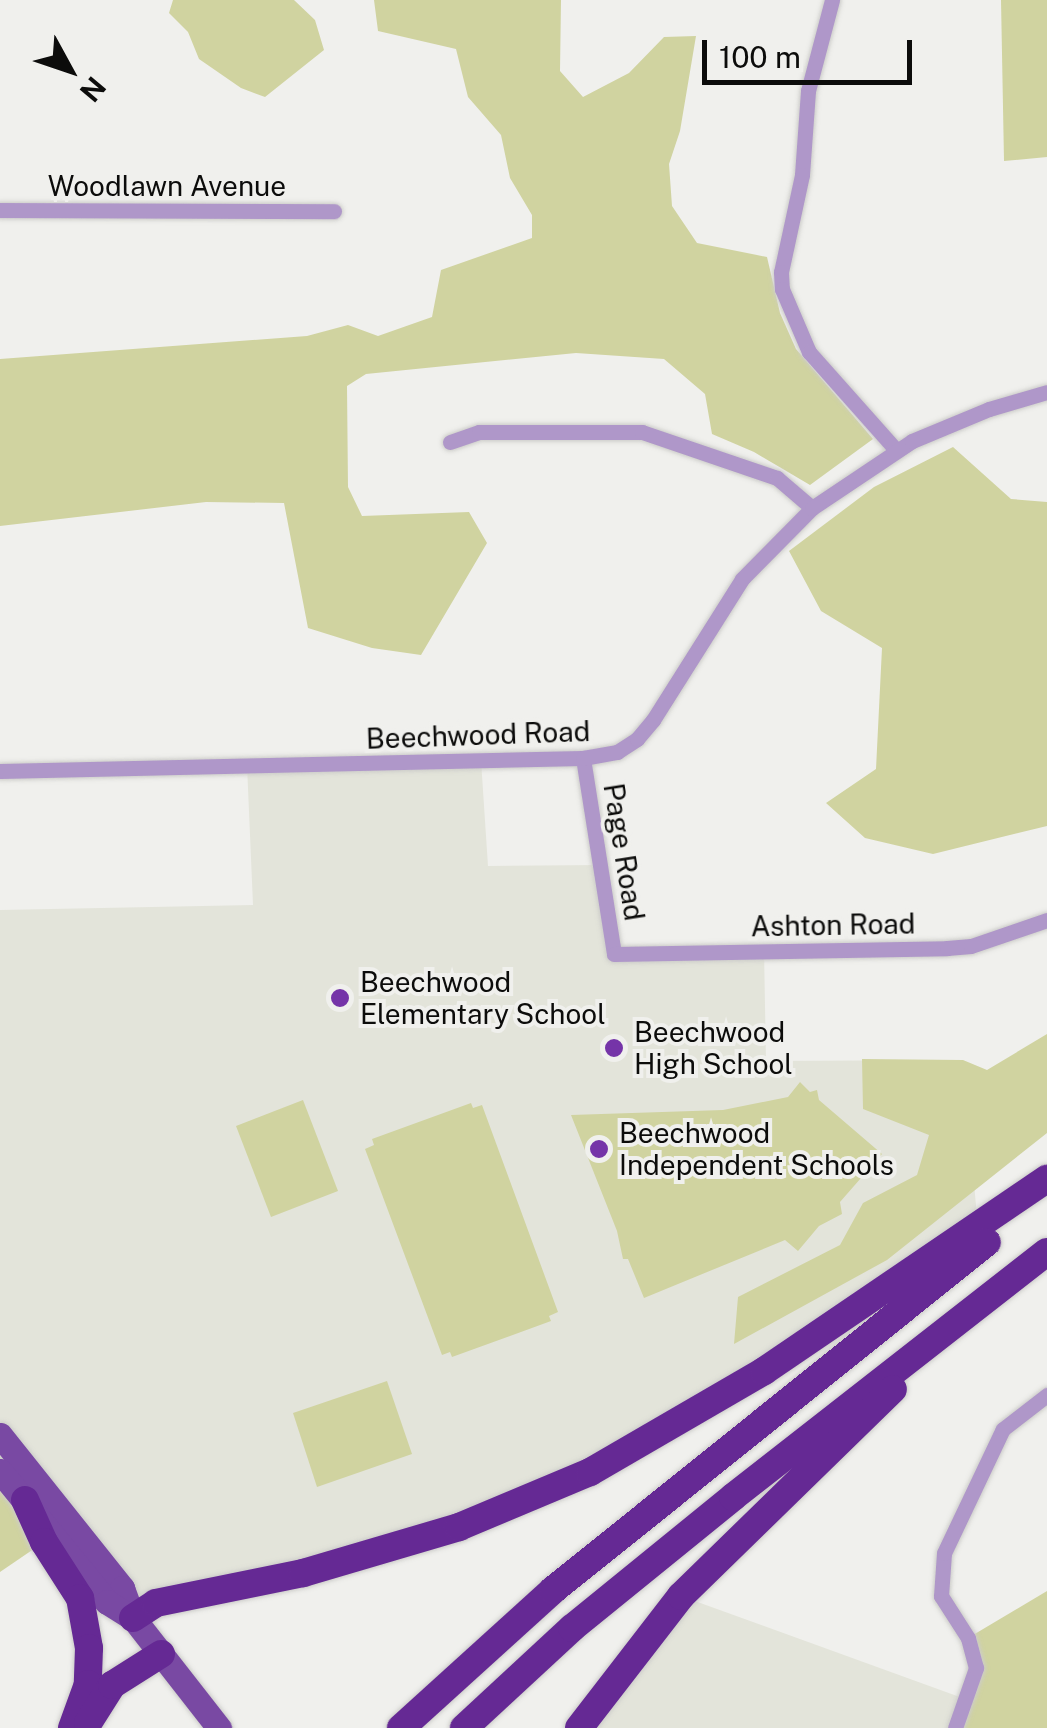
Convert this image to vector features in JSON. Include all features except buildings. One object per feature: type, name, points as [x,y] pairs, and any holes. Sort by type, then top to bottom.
[{"type":"highway","points":[[133,1618],[156,1603],[303,1573],[459,1527],[590,1472],[764,1372],[1047,1179]]},
{"type":"highway","points":[[401,1728],[554,1590],[1047,1194]]},
{"type":"highway","points":[[464,1728],[572,1628],[689,1532],[1047,1252]]},
{"type":"highway","points":[[579,1728],[636,1650],[720,1554],[984,1304]]},
{"type":"highway","points":[[25,1500],[44,1542],[80,1598],[89,1648],[88,1684],[72,1728]]},
{"type":"highway","points":[[86,1728],[112,1684],[160,1654]]},
{"type":"main road","points":[[0,1435],[122,1588],[133,1618],[219,1728]]},
{"type":"main road","points":[[0,1471],[107,1602],[133,1618]]},
{"type":"street","points":[[832,0],[808,91],[802,174],[781,272],[782,289],[809,352],[896,450]]},
{"type":"street","name":"Woodlawn Avenue","points":[[0,210],[334,211]]},
{"type":"street","name":"Beechwood Road","points":[[0,771],[605,756],[638,739],[742,579],[812,508],[896,450],[953,422],[1047,392]]},
{"type":"street","points":[[450,442],[479,432],[642,432],[778,478],[812,508]]},
{"type":"street","name":"Page Road","points":[[583,758],[614,954]]},
{"type":"street","name":"Ashton Road","points":[[614,954],[947,948],[971,946],[1047,920]]},
{"type":"street","points":[[955,1728],[976,1668],[968,1638],[942,1596],[944,1553],[1003,1429],[1047,1395]]},
{"type":"shaded area","name":"Beechwood Independent Schools","points":[[481,760],[488,866],[602,865],[615,954],[764,950],[766,1061],[963,1060],[978,1228],[590,1472],[133,1618],[0,1471],[0,910],[253,905],[247,765]]},
{"type":"shaded area","points":[[681,1596],[968,1700],[955,1728],[579,1728]]},
{"type":"green space","points":[[173,0],[294,0],[315,20],[324,50],[265,97],[241,88],[199,59],[188,32],[169,13]]},
{"type":"green space","points":[[374,0],[561,0],[560,71],[583,97],[629,73],[664,37],[696,36],[680,131],[669,164],[672,206],[697,243],[767,257],[780,313],[796,349],[873,439],[810,485],[754,452],[712,434],[705,394],[664,359],[576,353],[366,374],[347,386],[348,487],[362,516],[469,512],[487,543],[421,655],[372,648],[308,628],[284,503],[206,502],[0,526],[0,359],[307,336],[348,325],[378,336],[432,317],[441,270],[532,238],[532,215],[510,178],[501,135],[468,97],[456,49],[378,31]]},
{"type":"green space","points":[[1001,0],[1047,0],[1047,157],[1004,161]]},
{"type":"green space","points":[[953,447],[1011,499],[1047,502],[1047,826],[933,854],[865,838],[826,803],[876,769],[882,648],[821,611],[789,551],[874,487]]},
{"type":"green space","points":[[1047,1034],[1047,1133],[887,1260],[734,1344],[738,1297],[840,1245],[863,1203],[917,1175],[929,1135],[863,1109],[862,1059],[963,1060],[987,1070]]},
{"type":"green space","points":[[800,1082],[810,1092],[817,1090],[819,1100],[882,1154],[840,1202],[842,1214],[819,1226],[798,1251],[785,1240],[644,1298],[628,1259],[623,1259],[617,1231],[571,1115],[723,1110],[788,1097]]},
{"type":"green space","points":[[303,1100],[338,1191],[271,1217],[236,1126]]},
{"type":"green space","points":[[471,1103],[473,1108],[482,1105],[558,1312],[549,1316],[551,1321],[452,1357],[450,1352],[442,1355],[365,1149],[374,1145],[372,1139]]},
{"type":"green space","points":[[387,1381],[412,1454],[317,1487],[293,1413]]},
{"type":"green space","points":[[0,1471],[44,1542],[0,1572]]},
{"type":"green space","points":[[1047,1591],[1047,1728],[955,1728],[974,1680],[968,1638]]},
{"type":"place","name":"Beechwood Elementary School","points":[[340,998]]},
{"type":"place","name":"Beechwood High School","points":[[614,1048]]},
{"type":"place","name":"Beechwood Independent Schools","points":[[599,1149]]}]
